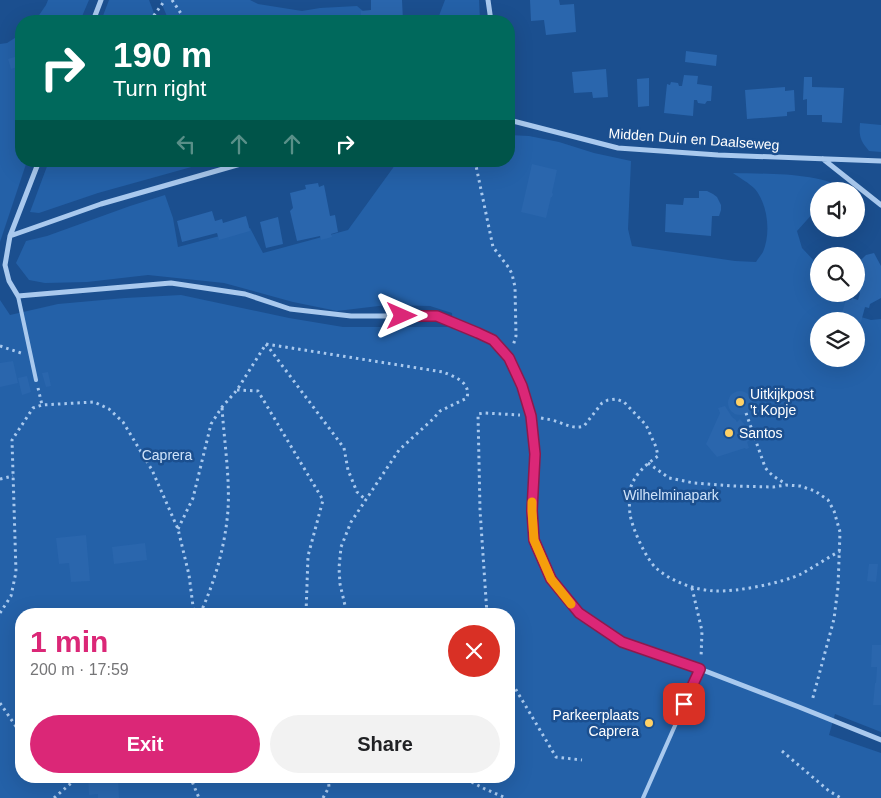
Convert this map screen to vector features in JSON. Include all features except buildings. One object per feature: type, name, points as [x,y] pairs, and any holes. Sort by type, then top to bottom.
[{"type":"street","points":[[95,15],[101,0]]},
{"type":"street","points":[[488,0],[490,15]]},
{"type":"street","name":"Midden Duin en Daalseweg","points":[[515,122],[618,148],[718,155],[881,161]]},
{"type":"street","points":[[824,159],[881,205]]},
{"type":"street","points":[[37,167],[10,236],[5,265],[9,281],[18,296],[171,283],[245,294],[290,309],[351,316],[437,316],[493,340],[509,358],[522,386],[531,416],[535,454],[532,511],[534,540],[551,579],[579,613],[622,642],[700,669],[881,740]]},
{"type":"street","points":[[10,236],[101,204],[230,167]]},
{"type":"lane","points":[[18,296],[36,380]]},
{"type":"lane","points":[[643,798],[700,669]]},
{"type":"path","points":[[155,15],[165,0]]},
{"type":"path","points":[[172,0],[182,15]]},
{"type":"path","points":[[476,167],[493,247],[511,271],[516,287],[516,336],[509,358]]},
{"type":"path","points":[[178,529],[193,498],[211,424],[222,407],[237,390],[266,344]]},
{"type":"path","points":[[266,344],[444,372],[459,379],[466,385],[468,390],[467,398],[440,411],[399,450],[351,522],[341,547],[339,568],[340,584],[346,608]]},
{"type":"path","points":[[266,344],[344,448],[348,470],[357,492],[366,500]]},
{"type":"path","points":[[38,389],[42,405]]},
{"type":"path","points":[[237,390],[258,391],[323,500],[308,556],[306,608]]},
{"type":"path","points":[[556,422],[579,428],[584,426],[602,404],[608,400],[616,399],[624,402],[646,425],[658,456],[648,463],[631,485],[630,513],[633,525],[648,559],[656,568],[670,578],[692,588],[715,591],[742,589],[778,581],[799,574],[840,551]]},
{"type":"path","points":[[0,613],[11,596],[16,572],[12,440],[32,408],[42,405],[94,402],[109,409],[123,422],[152,470],[178,529],[189,576],[193,608]]},
{"type":"path","points":[[203,608],[210,592],[224,546],[228,509],[222,407]]},
{"type":"path","points":[[487,608],[480,510],[478,414],[513,414]]},
{"type":"path","points":[[746,414],[765,467],[772,475],[786,485]]},
{"type":"path","points":[[648,463],[670,478],[694,483],[734,486],[800,486],[815,491],[828,500],[834,511],[840,532],[834,619],[809,711]]},
{"type":"path","points":[[0,479],[13,476]]},
{"type":"path","points":[[692,588],[702,631],[701,660]]},
{"type":"path","points":[[515,688],[556,756],[582,760]]},
{"type":"path","points":[[0,703],[15,724]]},
{"type":"path","points":[[782,750],[829,791],[841,798]]},
{"type":"path","points":[[54,798],[70,783]]},
{"type":"path","points":[[193,783],[199,798]]},
{"type":"path","points":[[323,798],[329,787],[329,783]]},
{"type":"path","points":[[473,783],[506,798]]},
{"type":"green space","points":[[48,0],[89,0],[83,15],[39,15]]},
{"type":"green space","points":[[109,0],[149,0],[155,15],[103,15]]},
{"type":"green space","points":[[160,0],[250,0],[258,4],[302,11],[357,6],[363,11],[363,15],[166,15]]},
{"type":"green space","points":[[445,0],[479,0],[480,15],[439,15]]},
{"type":"green space","points":[[15,38],[15,167],[25,167],[0,242],[0,44],[7,43]]},
{"type":"green space","points":[[860,123],[881,125],[881,152],[869,151],[866,147],[861,138]]},
{"type":"green space","points":[[515,135],[559,142],[594,153],[631,161],[628,229],[632,246],[735,261],[756,262],[763,252],[767,236],[767,219],[763,203],[753,187],[733,173],[793,175],[829,182],[810,182],[810,217],[797,231],[802,248],[810,256],[810,302],[850,302],[852,304],[851,312],[810,312],[810,367],[865,367],[865,318],[881,319],[881,732],[835,714],[829,735],[881,753],[881,798],[0,798],[0,300],[10,315],[58,304],[181,295],[289,318],[343,327],[450,327],[453,329],[452,313],[430,306],[387,305],[337,311],[293,302],[224,283],[148,275],[87,282],[45,283],[29,280],[16,263],[26,241],[47,236],[165,195],[173,218],[178,247],[250,228],[263,253],[348,230],[394,167],[515,167]]},
{"type":"green space","points":[[47,167],[191,167],[98,193],[39,213],[30,212]]},
{"type":"slow traffic","points":[[532,502],[534,540],[551,579],[571,604]]},
{"type":"place","name":"Uitkijkpost 't Kopje","points":[[740,402]]},
{"type":"place","name":"Santos","points":[[729,433]]},
{"type":"place","name":"Parkeerplaats Caprera","points":[[649,723]]},
{"type":"route","points":[[402,316],[437,316],[493,340],[509,358],[522,386],[531,416],[535,454],[532,511],[534,540],[551,579],[579,613],[622,642],[700,669],[684,704]]},
{"type":"park label","name":"Caprera","points":[[167,455]]},
{"type":"park label","name":"Wilhelminapark","points":[[671,495]]}]
